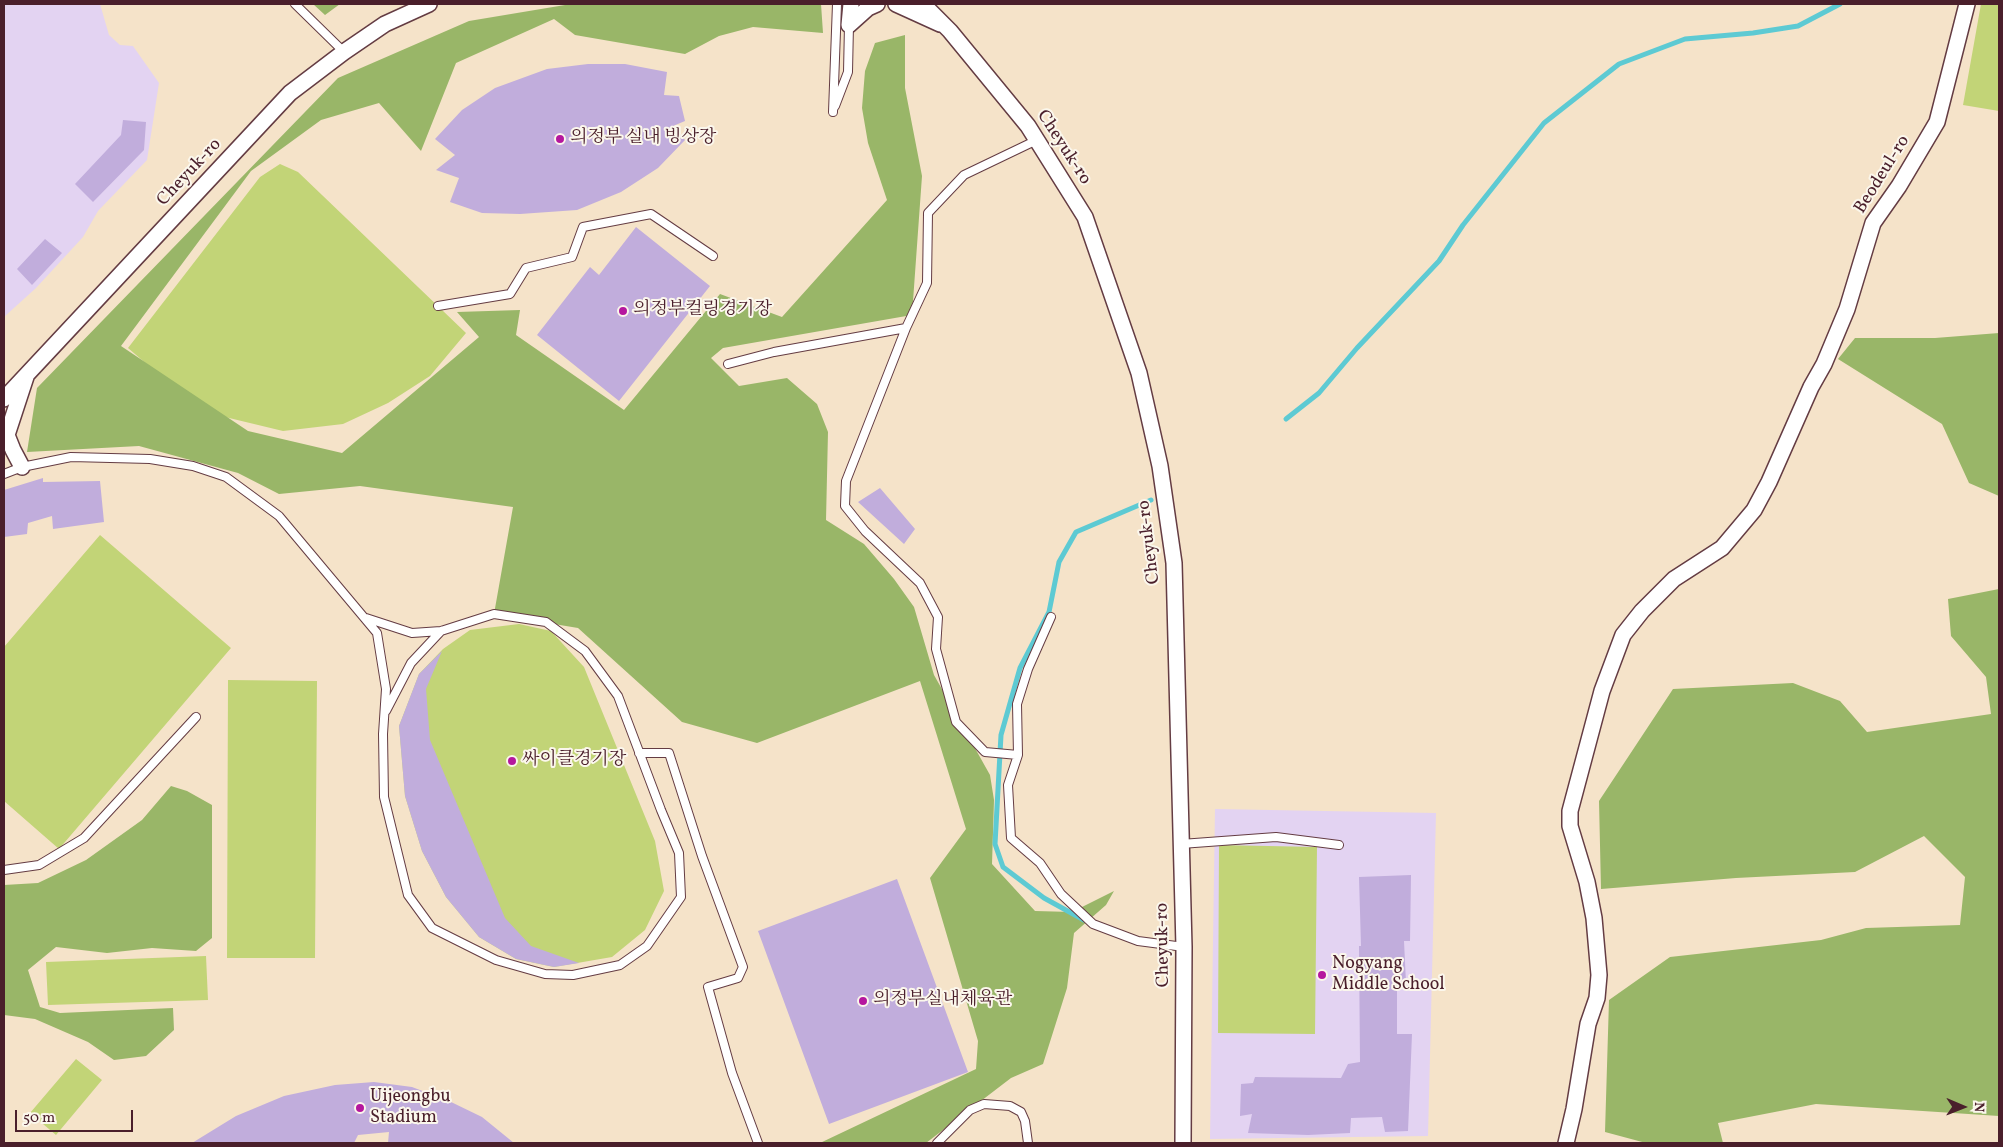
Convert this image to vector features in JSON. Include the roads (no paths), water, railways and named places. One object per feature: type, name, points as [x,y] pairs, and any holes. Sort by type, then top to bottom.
[{"type":"street","name":"Cheyuk-ro","points":[[4,399],[290,93],[385,24],[429,4]]},
{"type":"street","points":[[849,25],[850,4]]},
{"type":"street","points":[[849,25],[868,8],[877,4]]},
{"type":"street","points":[[896,4],[950,31]]},
{"type":"street","name":"Cheyuk-ro","points":[[924,4],[950,31],[1028,126],[1084,217],[1138,373],[1160,466],[1174,563],[1184,947],[1183,1143]]},
{"type":"street","name":"Beodeul-ro","points":[[1566,1143],[1574,1109],[1588,1024],[1598,998],[1599,975],[1594,918],[1587,882],[1570,826],[1570,811],[1602,691],[1623,635],[1642,611],[1674,579],[1722,548],[1754,510],[1769,482],[1810,387],[1824,364],[1847,309],[1873,223],[1904,178],[1937,122],[1967,4]]},
{"type":"street","points":[[22,467],[13,450],[8,434],[27,374]]},
{"type":"lane","points":[[294,4],[344,52]]},
{"type":"lane","points":[[837,4],[833,112],[848,72],[849,25]]},
{"type":"lane","points":[[1014,754],[985,752],[956,722],[936,649],[938,617],[920,583],[865,531],[846,506],[846,481],[906,328],[927,283],[928,213],[964,175],[1037,140]]},
{"type":"lane","points":[[438,306],[510,294],[526,268],[572,256],[583,227],[651,214],[713,256]]},
{"type":"lane","points":[[728,364],[774,352],[906,328]]},
{"type":"lane","points":[[4,450],[22,467]]},
{"type":"lane","points":[[4,474],[22,467],[71,457],[150,459],[193,466],[226,477],[279,516],[377,633],[386,689],[384,797],[408,895],[432,928],[496,960],[545,974],[573,975],[620,965],[648,946],[681,897],[679,853],[618,696],[585,651],[546,622],[494,614],[441,631],[412,633],[366,618]]},
{"type":"lane","points":[[1051,616],[1028,669],[1017,704],[1014,754],[1008,785],[1011,838],[1040,863],[1061,894],[1093,924],[1138,941],[1184,947]]},
{"type":"lane","points":[[384,716],[411,664],[441,631]]},
{"type":"lane","points":[[4,870],[39,865],[84,838],[196,717]]},
{"type":"lane","points":[[639,753],[669,753],[702,856],[743,967],[738,978],[708,987],[732,1073],[758,1143]]},
{"type":"lane","points":[[1181,844],[1276,837],[1340,845]]},
{"type":"lane","points":[[937,1143],[970,1110],[984,1104],[1010,1106],[1021,1112],[1025,1121],[1028,1143]]},
{"type":"waterway","points":[[1286,419],[1319,393],[1357,348],[1439,261],[1463,225],[1544,123],[1619,64],[1685,39],[1753,33],[1798,26],[1840,4]]},
{"type":"waterway","points":[[1084,920],[1044,898],[1003,867],[995,844],[1001,735],[1020,668],[1049,612],[1059,562],[1076,532],[1151,500]]},
{"type":"place","name":"의정부 실내 빙상장","points":[[560,139]]},
{"type":"place","name":"의정부컬링경기장","points":[[623,311]]},
{"type":"place","name":"싸이클경기장","points":[[512,761]]},
{"type":"place","name":"Nogyang Middle School","points":[[1322,975]]},
{"type":"place","name":"의정부실내체육관","points":[[863,1001]]},
{"type":"place","name":"Uijeongbu Stadium","points":[[360,1108]]}]
